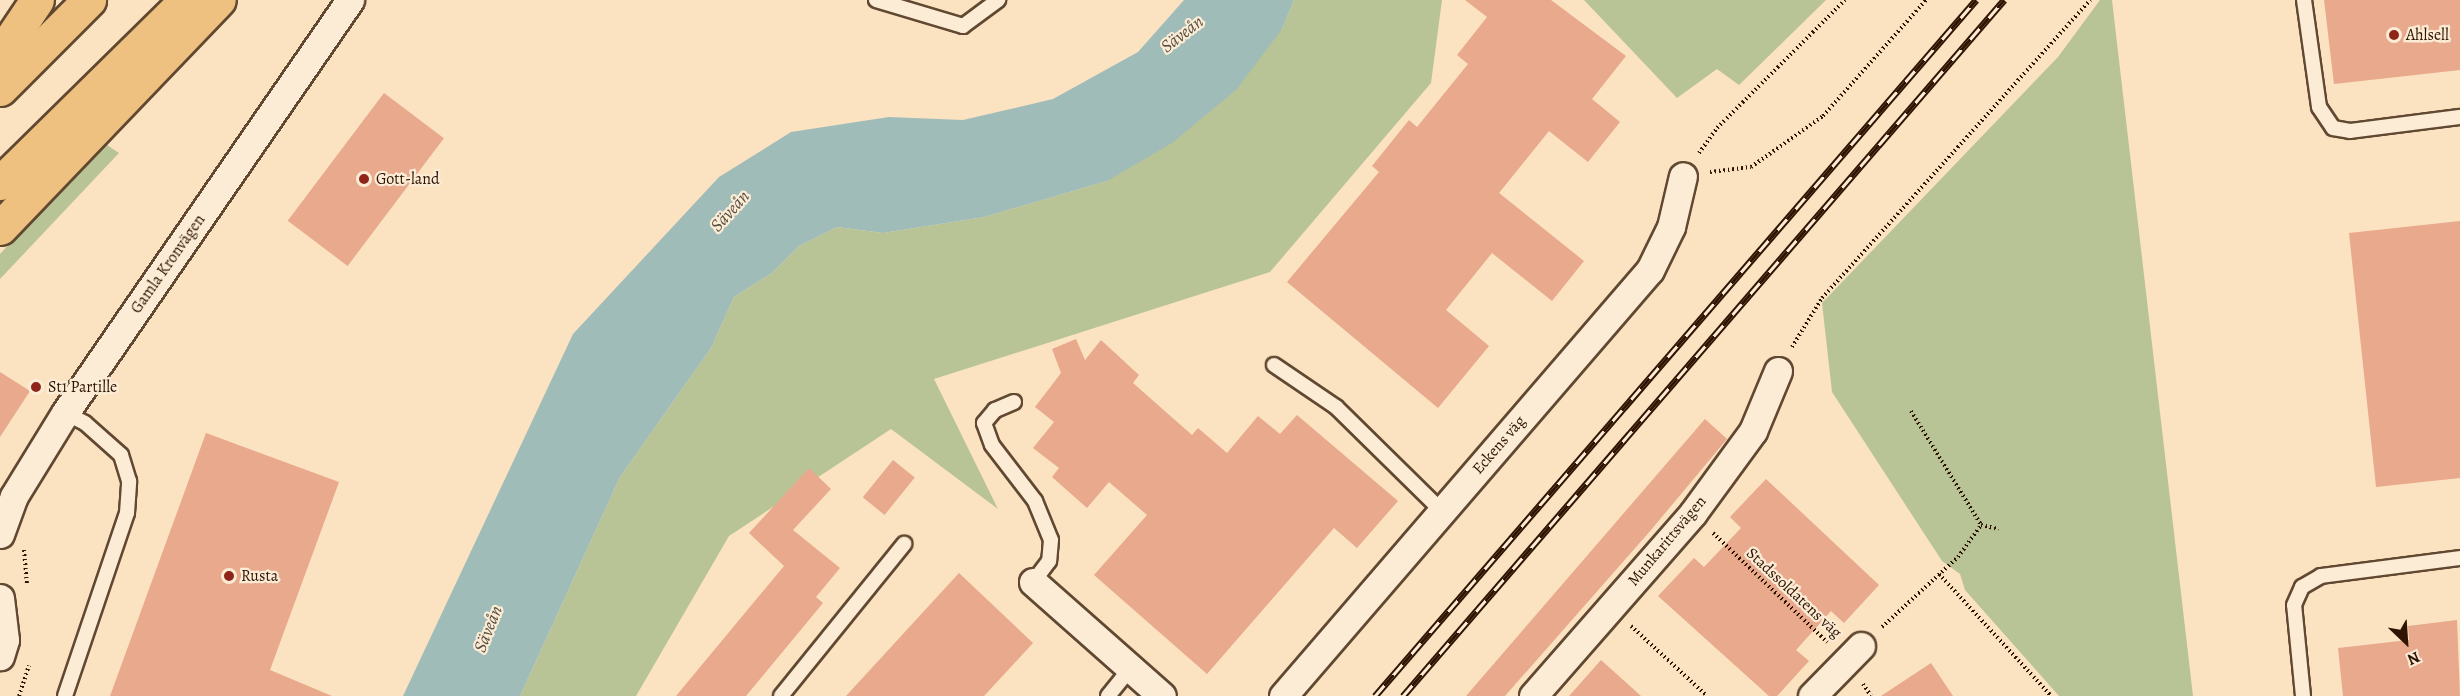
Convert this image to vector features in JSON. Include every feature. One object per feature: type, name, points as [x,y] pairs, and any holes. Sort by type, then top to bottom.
[{"type":"highway","points":[[0,54],[37,0]]},
{"type":"highway","points":[[0,89],[88,0]]},
{"type":"highway","points":[[0,183],[186,0]]},
{"type":"highway","points":[[0,228],[219,0]]},
{"type":"street","name":"Gamla Kronvägen","points":[[0,534],[15,496],[65,413],[350,0]]},
{"type":"street","name":"Eckens väg","points":[[1282,696],[1650,270],[1671,227],[1683,176]]},
{"type":"street","name":"Munkarittsvägen","points":[[1533,696],[1693,513],[1753,431],[1778,371]]},
{"type":"street","points":[[1033,582],[1162,696]]},
{"type":"street","points":[[0,598],[5,640],[0,656]]},
{"type":"street","points":[[1812,696],[1854,653]]},
{"type":"lane","points":[[876,0],[963,26],[998,0]]},
{"type":"lane","points":[[2304,0],[2319,107],[2333,128],[2350,131],[2460,117]]},
{"type":"lane","points":[[1274,365],[1336,407],[1442,511]]},
{"type":"lane","points":[[1014,402],[995,410],[984,423],[992,445],[1035,501],[1051,540],[1049,561],[1033,582]]},
{"type":"lane","points":[[64,696],[128,513],[129,481],[121,455],[85,423],[65,413]]},
{"type":"lane","points":[[781,696],[904,544]]},
{"type":"lane","points":[[2304,696],[2294,605],[2302,587],[2321,576],[2460,558]]},
{"type":"lane","points":[[1108,696],[1131,668]]},
{"type":"path","points":[[1683,176],[1717,128],[1845,0]]},
{"type":"path","points":[[1683,176],[1751,167],[1823,116],[1926,0]]},
{"type":"path","points":[[1778,371],[1822,298],[2090,0]]},
{"type":"path","points":[[1911,411],[1981,525],[1999,529]]},
{"type":"path","name":"Stadssoldatens väg","points":[[1693,513],[1854,653],[1871,696]]},
{"type":"path","points":[[1854,653],[1939,574],[1981,525]]},
{"type":"path","points":[[1939,574],[2051,696]]},
{"type":"path","points":[[1611,607],[1707,696]]},
{"type":"green space","points":[[1294,0],[1442,0],[1431,83],[1270,272],[934,379],[998,509],[891,429],[729,536],[636,696],[520,696],[620,477],[711,348],[734,297],[772,273],[799,246],[837,227],[883,233],[984,217],[1107,181],[1282,29]]},
{"type":"green space","points":[[1584,0],[1826,0],[1739,85],[1717,69],[1677,98]]},
{"type":"green space","points":[[2100,0],[2112,0],[2193,696],[2059,696],[1965,590],[1960,574],[1942,561],[1832,392],[1822,303],[2058,57]]},
{"type":"green space","points":[[104,143],[119,153],[0,279],[0,254]]},
{"type":"water","name":"Säveån","points":[[1184,0],[1294,0],[1282,29],[1237,89],[1172,143],[1107,181],[984,217],[883,233],[837,227],[799,246],[772,273],[734,297],[711,348],[620,477],[520,696],[403,696],[573,334],[719,177],[791,132],[889,117],[963,120],[1053,99],[1138,52]]},
{"type":"building","points":[[1465,0],[1551,0],[1626,56],[1592,99],[1620,122],[1588,162],[1549,131],[1499,193],[1584,261],[1552,301],[1492,253],[1446,310],[1489,346],[1438,408],[1287,282],[1379,172],[1372,166],[1409,120],[1417,127],[1468,64],[1457,55],[1487,17]]},
{"type":"building","name":"Ahlsell","points":[[2324,0],[2460,0],[2460,70],[2334,84]]},
{"type":"building","name":"Gott-land","points":[[384,93],[444,138],[348,266],[288,221]]},
{"type":"building","points":[[2460,221],[2460,478],[2376,487],[2349,233]]},
{"type":"building","points":[[1076,339],[1085,360],[1101,340],[1139,375],[1133,383],[1192,435],[1198,428],[1227,453],[1258,416],[1280,434],[1297,415],[1398,501],[1357,548],[1334,528],[1207,674],[1094,575],[1147,515],[1109,482],[1087,508],[1052,477],[1059,468],[1033,448],[1054,422],[1035,407],[1061,373],[1052,349]]},
{"type":"building","points":[[0,372],[30,391],[0,437]]},
{"type":"building","points":[[1705,419],[1727,439],[1651,530],[1505,696],[1466,696]]},
{"type":"building","name":"Rusta","points":[[206,433],[339,482],[270,670],[332,696],[110,696]]},
{"type":"building","points":[[893,460],[915,478],[885,515],[863,497]]},
{"type":"building","points":[[809,468],[831,489],[793,530],[840,568],[816,597],[823,603],[746,696],[676,696],[784,566],[749,533]]},
{"type":"building","points":[[1766,479],[1879,585],[1844,623],[1831,611],[1796,650],[1809,661],[1777,696],[1769,696],[1658,596],[1694,558],[1704,567],[1741,528],[1730,517]]},
{"type":"building","points":[[959,573],[1033,643],[984,696],[846,696]]},
{"type":"building","points":[[2457,620],[2460,696],[2343,696],[2338,648],[2409,640],[2408,626]]},
{"type":"building","points":[[1601,660],[1641,696],[1569,696]]},
{"type":"building","points":[[1931,663],[1953,696],[1881,696]]},
{"type":"railway","points":[[1375,696],[1976,0]]},
{"type":"railway","points":[[1403,696],[2004,0]]},
{"type":"place","name":"Ahlsell","points":[[2394,35]]},
{"type":"place","name":"Gott-land","points":[[364,179]]},
{"type":"place","name":"St1 Partille","points":[[36,387]]},
{"type":"place","name":"Rusta","points":[[229,576]]}]
